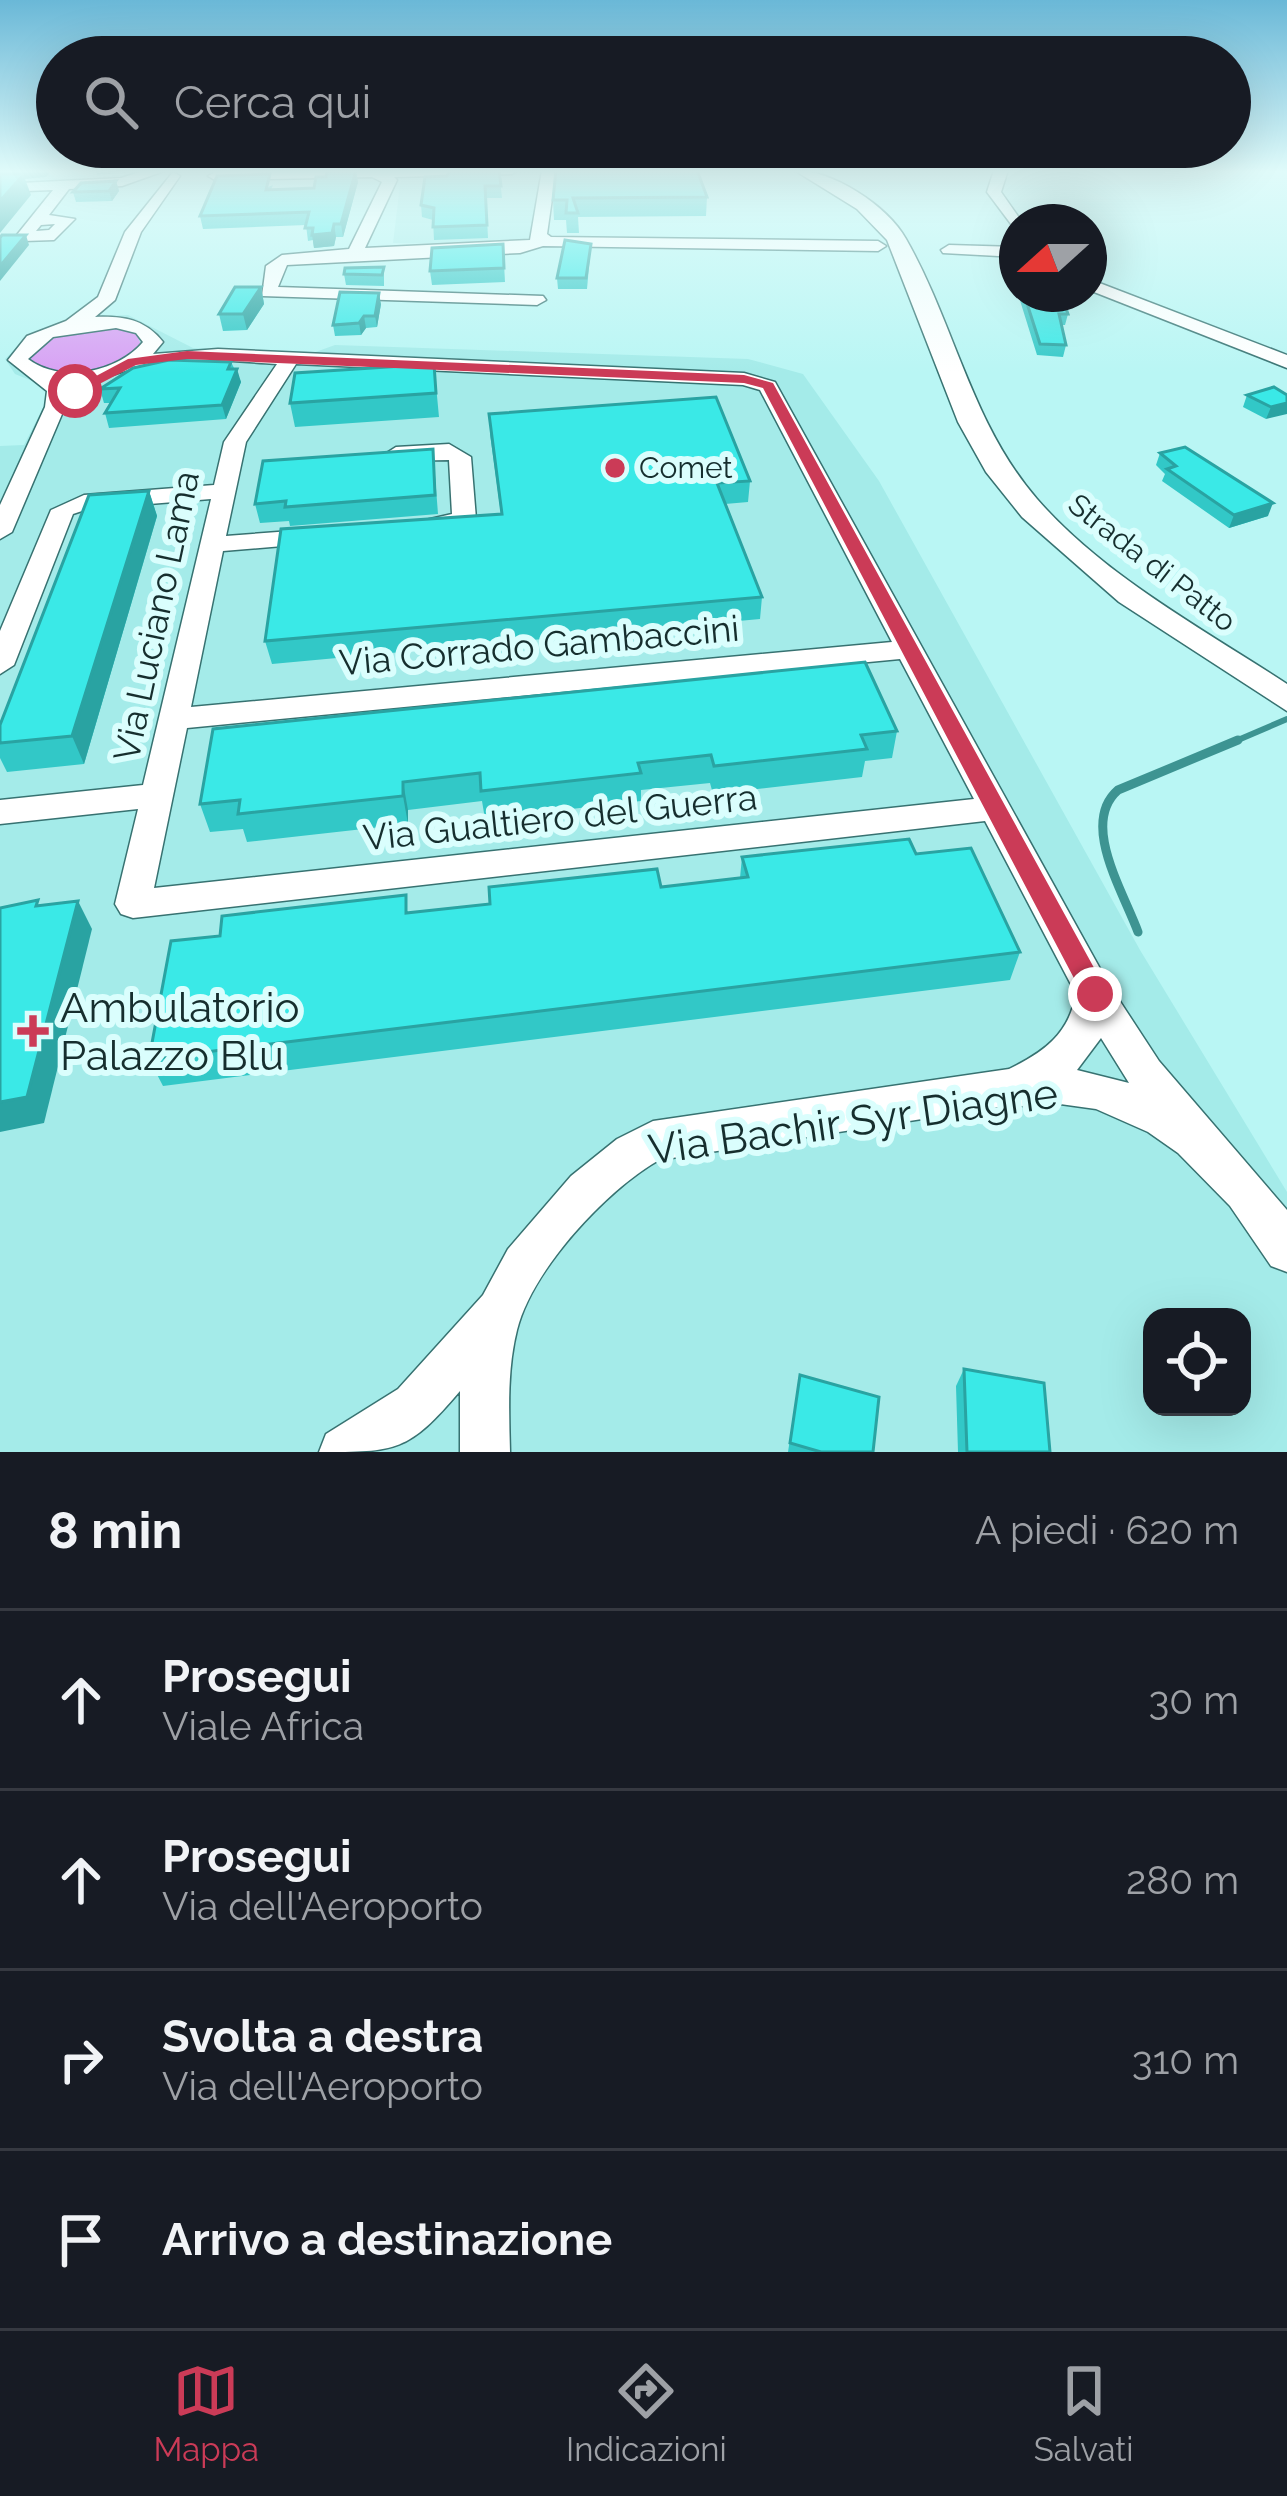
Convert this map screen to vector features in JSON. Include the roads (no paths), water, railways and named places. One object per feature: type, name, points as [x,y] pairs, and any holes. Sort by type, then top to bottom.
[{"type":"main road","name":"Strada di Patto","points":[[896,238],[971,422],[1000,472],[1032,511],[1130,595],[1287,700]]},
{"type":"main road","name":"Strada di Patto","points":[[916,238],[1000,425],[1056,500],[1153,583],[1287,672]]},
{"type":"street","points":[[0,532],[46,432],[58,394],[39,374],[22,366],[20,353],[39,338],[101,308],[131,238]]},
{"type":"street","points":[[360,238],[356,246],[361,253]]},
{"type":"street","points":[[538,238],[535,244],[520,248],[282,260],[274,266],[268,292],[538,300]]},
{"type":"street","points":[[548,238],[567,244],[696,241],[878,246]]},
{"type":"street","points":[[949,250],[999,251]]},
{"type":"street","points":[[116,281],[113,310],[126,323],[175,349],[763,383],[780,399],[1095,994],[1145,1074],[1201,1146]]},
{"type":"street","points":[[1107,291],[1287,362]]},
{"type":"street","points":[[71,326],[126,323]]},
{"type":"street","points":[[46,432],[75,391],[133,362],[148,351],[151,337]]},
{"type":"street","points":[[133,362],[218,355]]},
{"type":"street","name":"Via Luciano Lama","points":[[133,904],[211,545],[235,474],[235,442],[290,358]]},
{"type":"street","points":[[39,374],[109,371]]},
{"type":"street","points":[[370,456],[459,454],[464,519],[406,528]]},
{"type":"street","points":[[0,665],[63,510],[235,474]]},
{"type":"street","points":[[211,545],[341,534]]},
{"type":"street","name":"Via Corrado Gambaccini","points":[[174,719],[910,649]]},
{"type":"street","points":[[0,812],[157,795]]},
{"type":"street","name":"Via Gualtiero del Guerra","points":[[133,904],[997,808]]},
{"type":"street","points":[[1007,1090],[1076,1049],[1090,1026],[1095,994]]},
{"type":"street","name":"Via Bachir Syr Diagne","points":[[344,1452],[415,1406],[500,1308],[568,1209],[617,1160],[638,1148],[1007,1090],[1066,1086],[1107,1093],[1150,1112],[1201,1146],[1275,1218],[1287,1250]]},
{"type":"street","name":"Via Bachir Syr Diagne","points":[[485,1452],[487,1365],[500,1308]]},
{"type":"waterway","points":[[1238,740],[1287,719]]},
{"type":"waterway","points":[[1138,932],[1108,858],[1103,820],[1107,804],[1118,790],[1238,740]]},
{"type":"waterway","points":[[1231,743],[1238,740]]},
{"type":"place","name":"Comet","points":[[615,468]]},
{"type":"place","name":"Ambulatorio Palazzo Blu","points":[[33,1031]]}]
